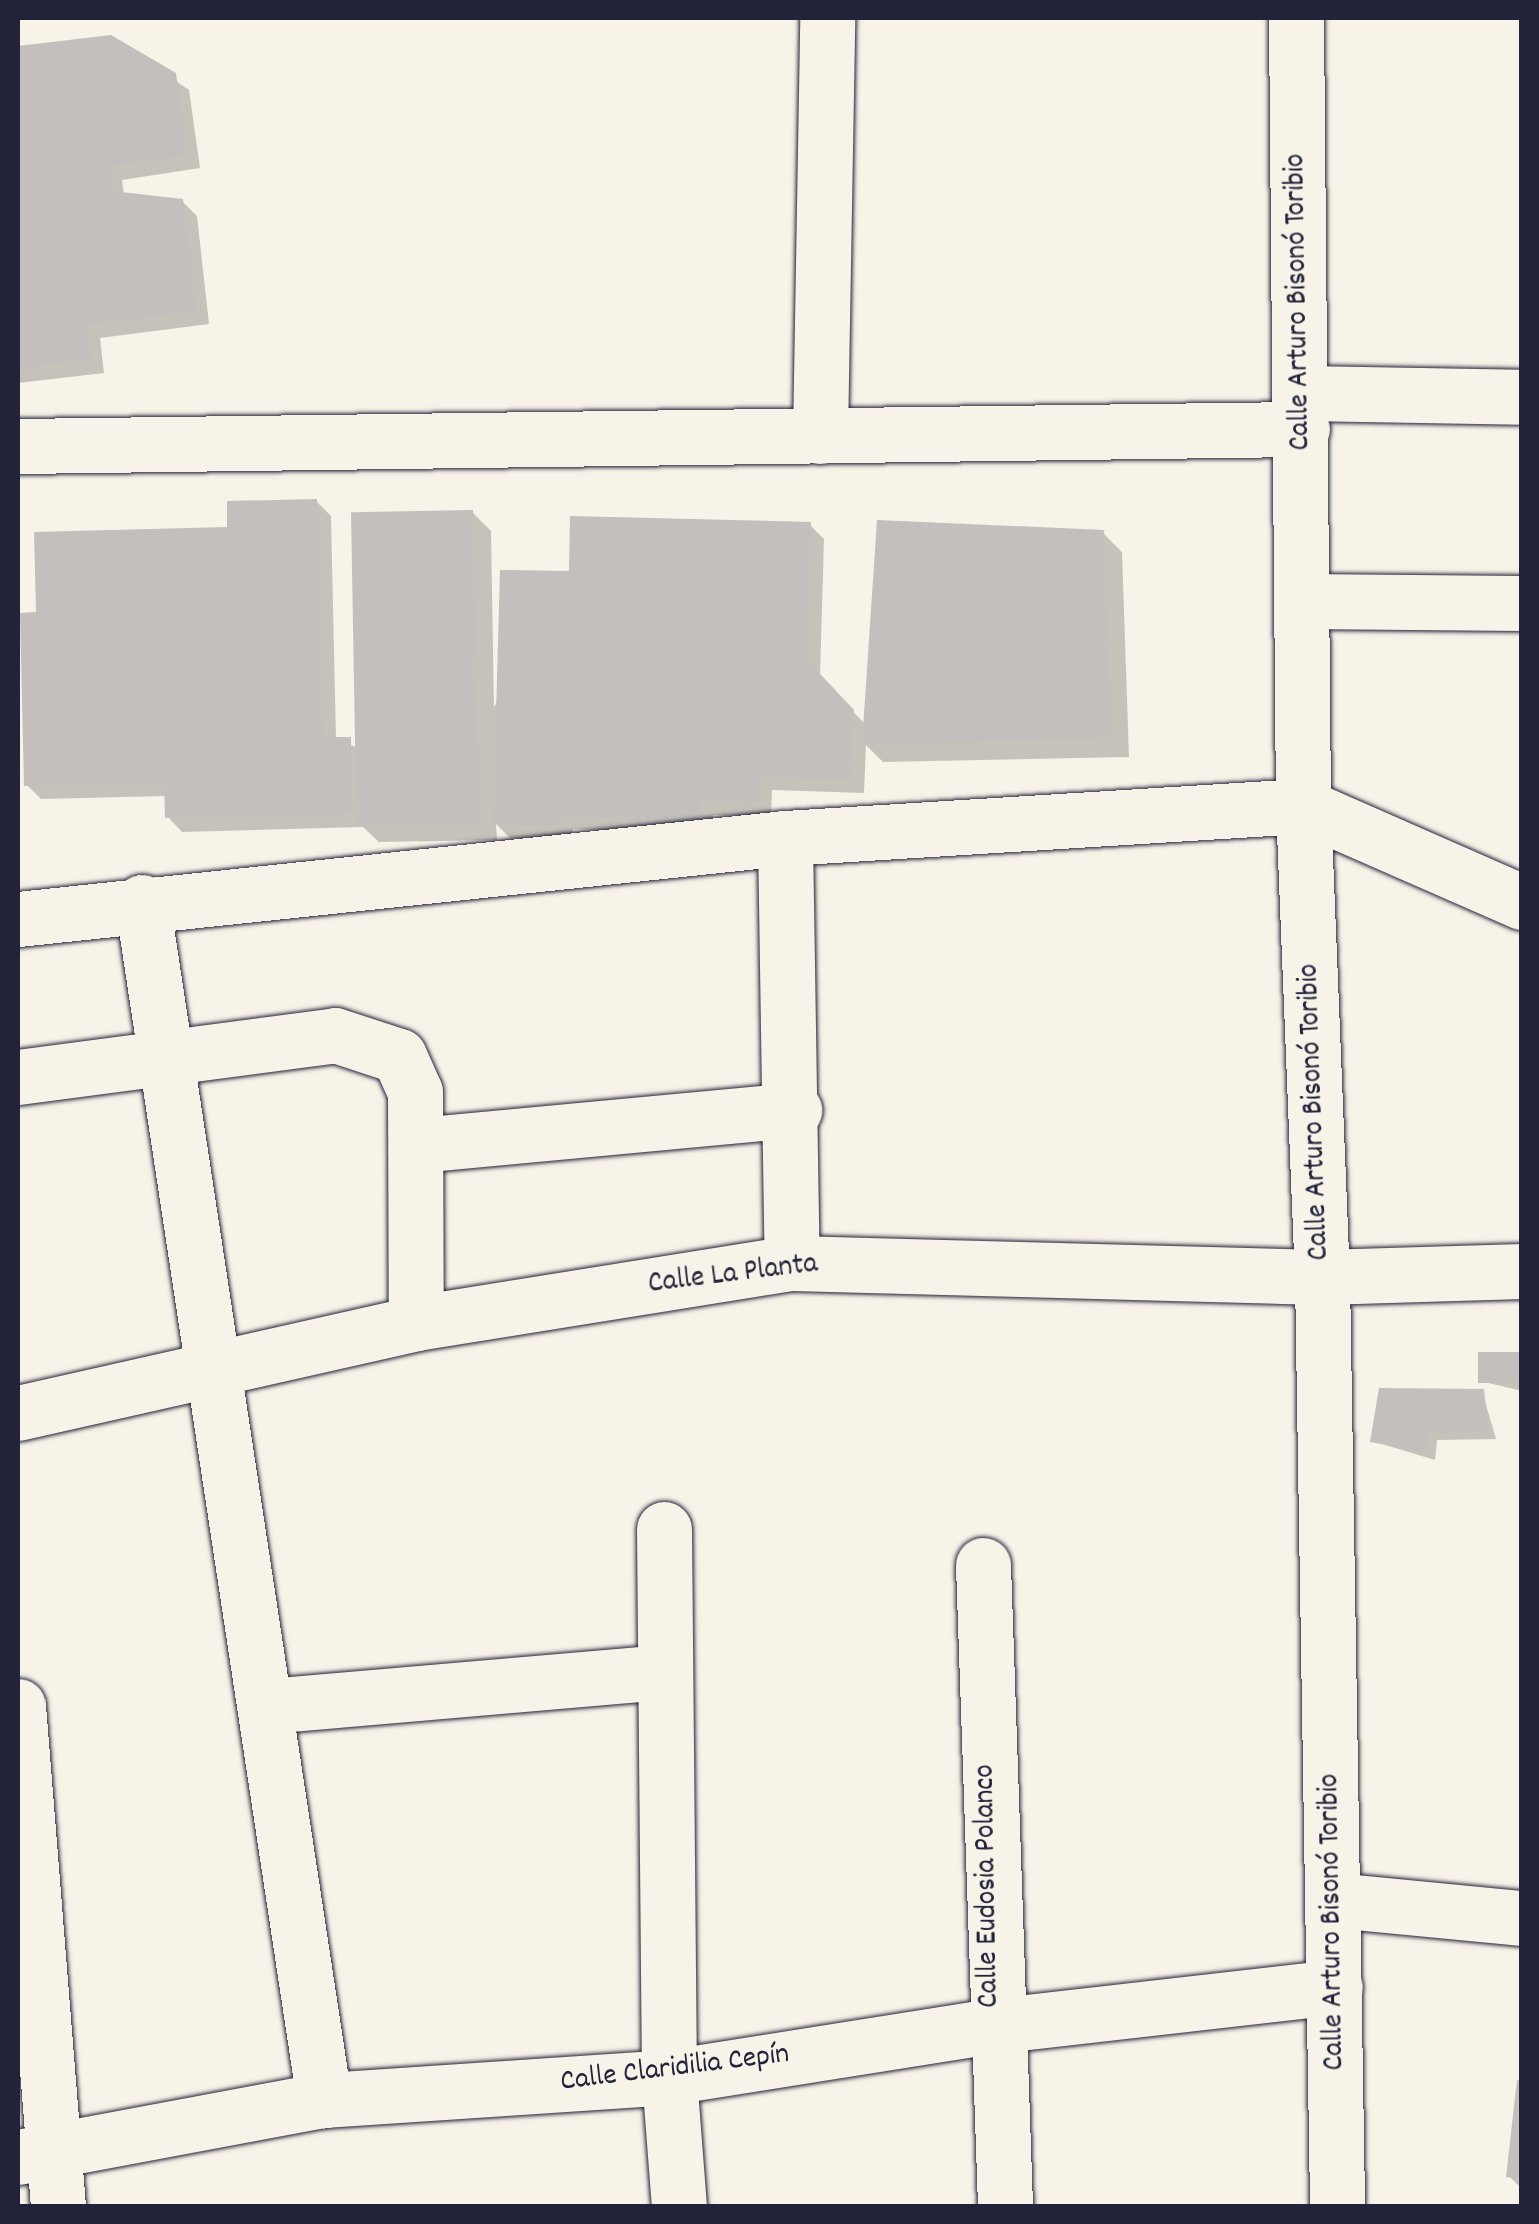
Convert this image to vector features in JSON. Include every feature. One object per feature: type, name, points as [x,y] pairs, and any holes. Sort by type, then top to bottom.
[{"type":"street","points":[[820,436],[826,18]]},
{"type":"street","name":"Calle Arturo Bisonó Toribio","points":[[1296,18],[1304,806],[1322,1277],[1338,2206]]},
{"type":"street","points":[[18,446],[820,436],[1522,397]]},
{"type":"street","points":[[1302,601],[1522,603]]},
{"type":"street","points":[[18,919],[142,902],[785,838],[1304,806],[1522,902]]},
{"type":"street","points":[[785,838],[794,1110],[792,1262]]},
{"type":"street","points":[[142,902],[163,1057],[218,1371],[324,2100]]},
{"type":"street","points":[[18,1078],[335,1035],[398,1056],[415,1092],[416,1323]]},
{"type":"street","points":[[417,1146],[794,1110]]},
{"type":"street","name":"Calle La Planta","points":[[18,1413],[218,1371],[416,1323],[792,1262],[1322,1277],[1522,1271]]},
{"type":"street","points":[[664,1528],[661,1672],[669,2077],[680,2206]]},
{"type":"street","name":"Calle Eudosia Polanco","points":[[983,1565],[992,2026],[1005,2206]]},
{"type":"street","points":[[266,1706],[661,1672]]},
{"type":"street","points":[[18,1706],[42,2172]]},
{"type":"street","points":[[1334,1900],[1522,1918]]},
{"type":"street","name":"Calle Claridilia Cepín","points":[[42,2172],[324,2100],[669,2077],[992,2026],[1335,1987]]},
{"type":"building","points":[[111,35],[176,73],[187,155],[109,166],[112,191],[183,199],[196,311],[87,324],[91,359],[18,368],[18,46]]},
{"type":"building","points":[[317,499],[323,737],[351,737],[352,813],[165,818],[164,782],[24,786],[20,613],[36,612],[34,532],[227,527],[227,501]]},
{"type":"building","points":[[473,510],[478,822],[356,824],[351,512]]},
{"type":"building","points":[[570,516],[811,522],[807,660],[854,710],[851,780],[759,777],[758,803],[700,801],[699,820],[559,816],[559,826],[493,824],[500,570],[569,571]]},
{"type":"building","points":[[877,520],[1104,530],[1111,738],[862,744]]},
{"type":"building","points":[[1478,1352],[1522,1352],[1522,1383],[1478,1383]]},
{"type":"building","points":[[1379,1388],[1484,1389],[1488,1430],[1429,1431],[1426,1452],[1370,1442]]},
{"type":"building","points":[[1517,2080],[1522,2081],[1522,2179],[1506,2177]]}]
